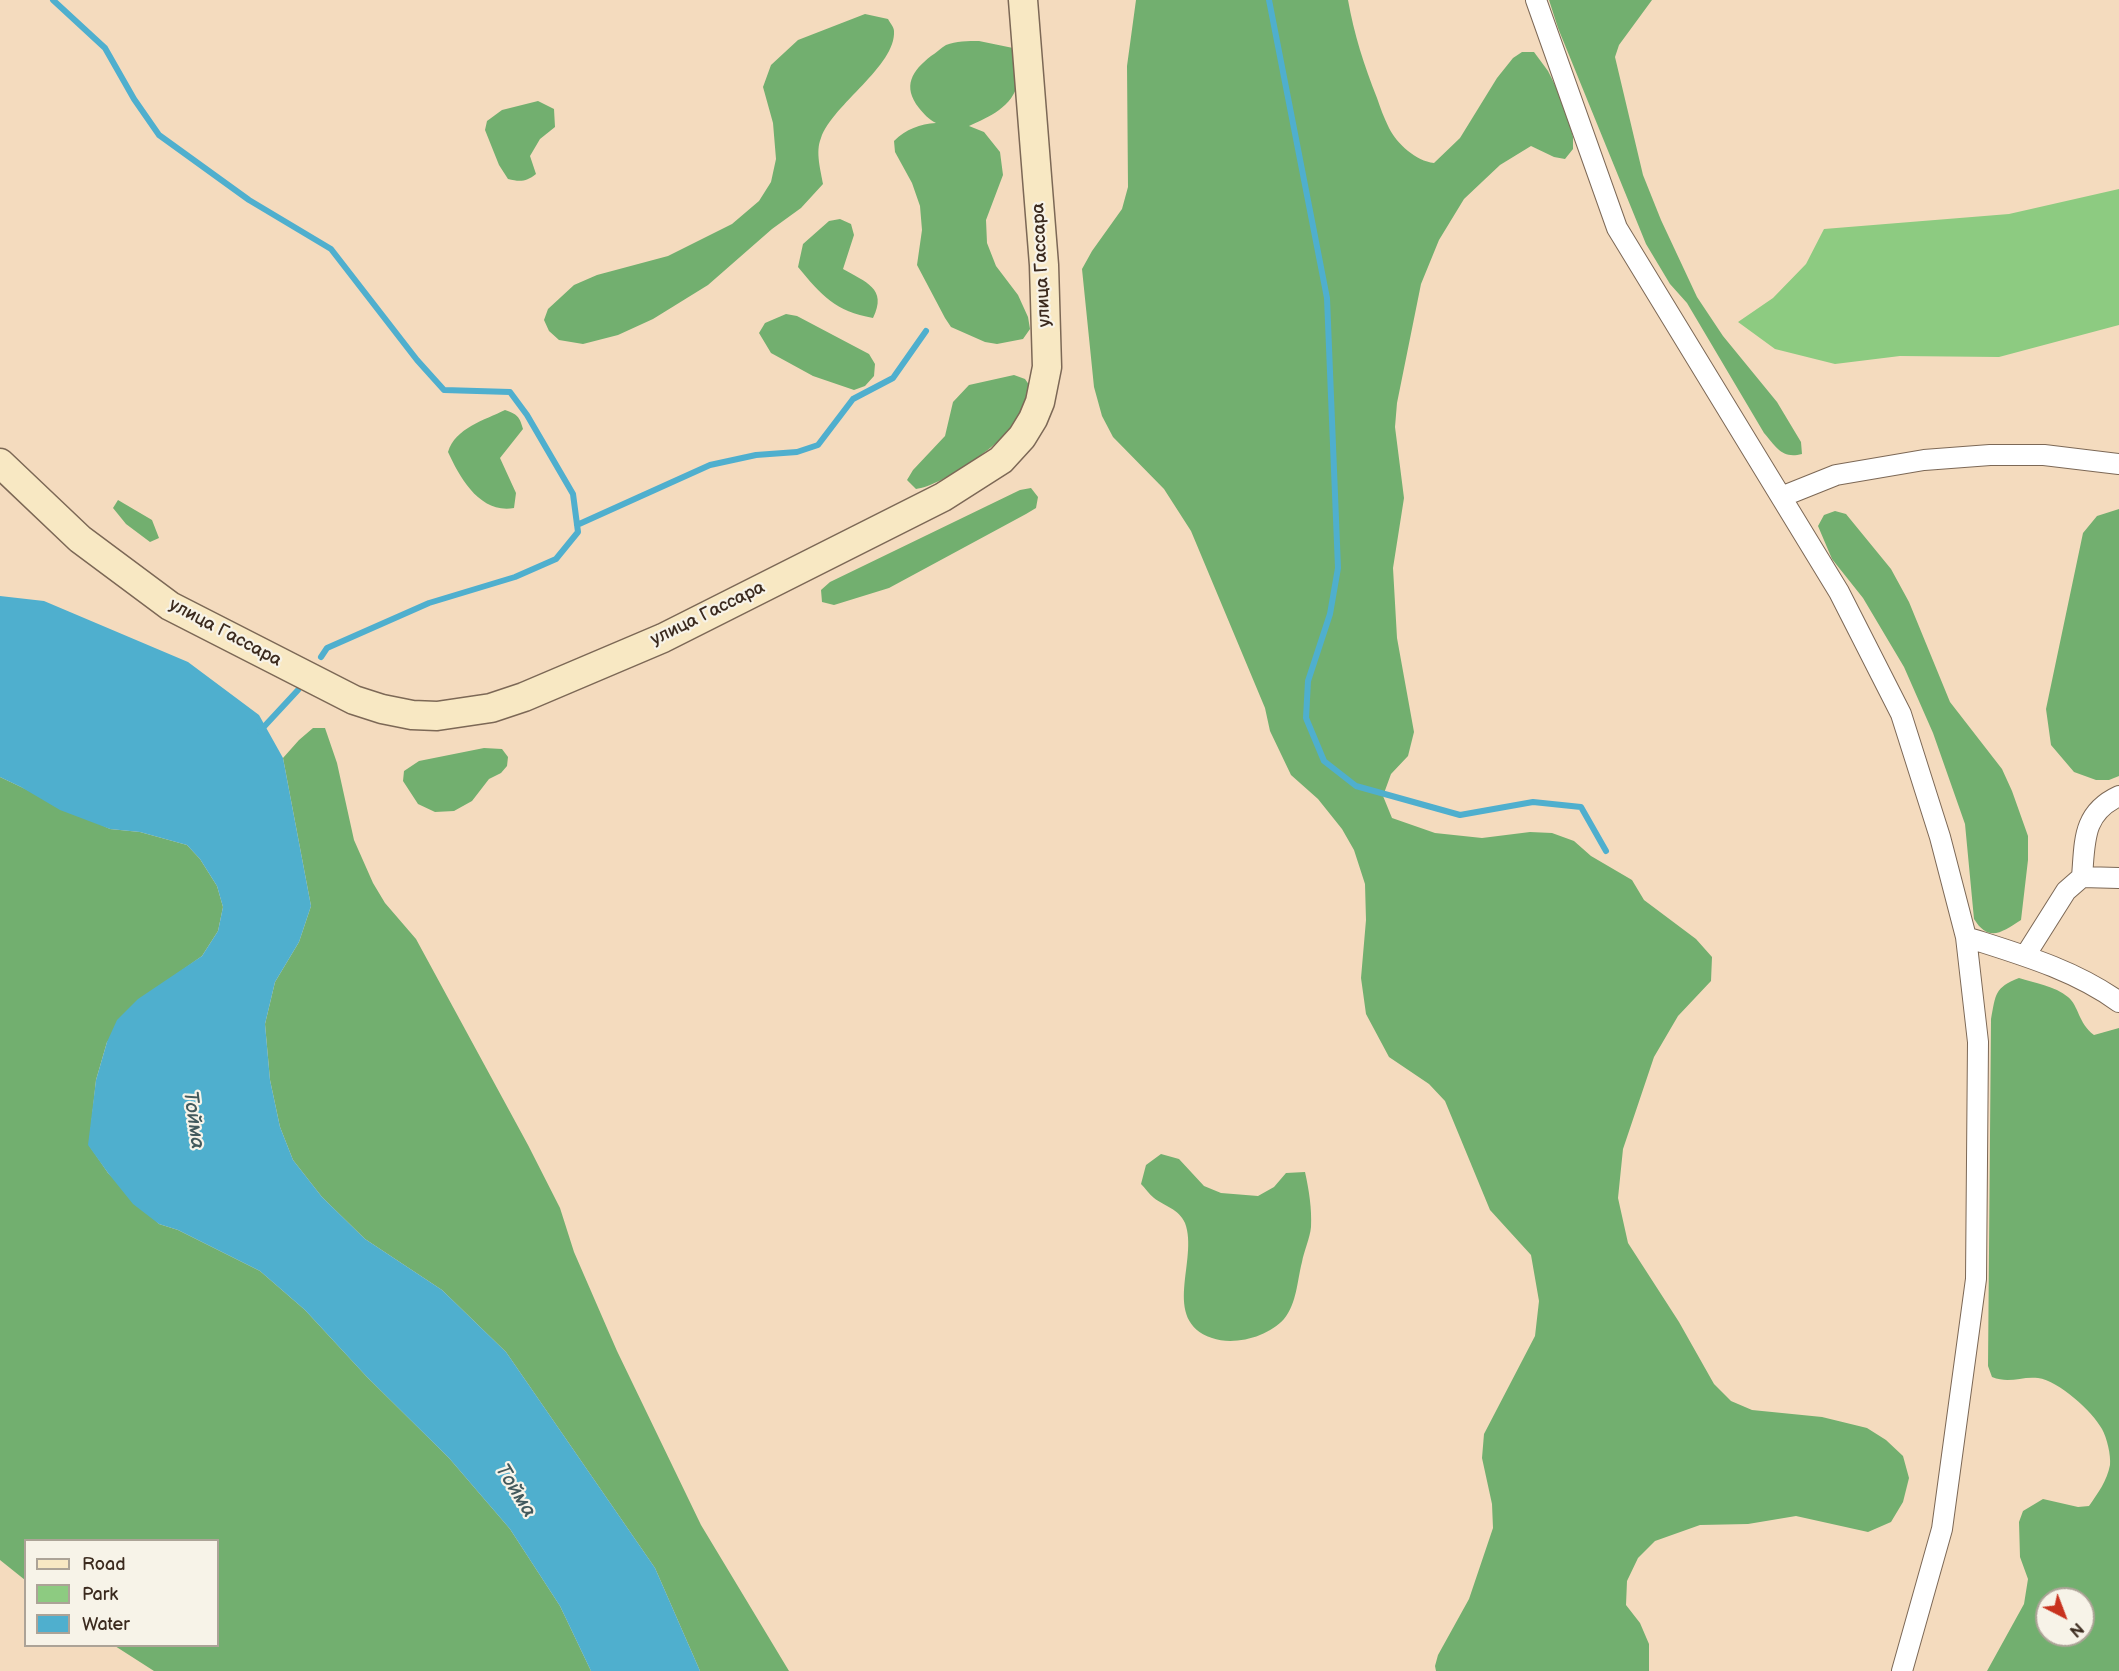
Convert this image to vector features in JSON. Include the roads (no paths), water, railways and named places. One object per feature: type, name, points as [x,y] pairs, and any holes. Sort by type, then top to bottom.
[{"type":"main road","name":"улица Гассара","points":[[0,463],[80,539],[170,606],[354,700],[382,709],[412,716],[437,716],[491,708],[552,686],[663,638],[943,497],[1001,460],[1022,437],[1033,419],[1040,402],[1047,367],[1044,265],[1023,0]]},
{"type":"street","points":[[1536,0],[1617,228],[1839,592],[1901,714],[1940,837],[1966,938],[1978,1042],[1976,1279],[1941,1529],[1902,1671]]},
{"type":"street","points":[[1781,497],[1836,475],[1924,460],[1990,455],[2044,455],[2119,464]]},
{"type":"street","points":[[2082,877],[2086,828],[2094,814],[2108,801],[2119,796]]},
{"type":"street","points":[[2025,956],[2066,891],[2082,877],[2119,878]]},
{"type":"street","points":[[1966,938],[2049,963],[2106,992],[2119,1002]]},
{"type":"water","name":"Тойма","points":[[0,596],[44,601],[188,662],[259,715],[283,758],[311,906],[299,942],[275,982],[265,1024],[270,1080],[280,1127],[293,1160],[322,1197],[365,1239],[442,1290],[506,1352],[655,1568],[700,1671],[591,1671],[560,1606],[510,1529],[449,1458],[367,1377],[305,1310],[260,1271],[178,1230],[159,1224],[133,1204],[88,1145],[96,1080],[107,1042],[117,1020],[138,999],[202,956],[218,931],[223,907],[217,886],[200,859],[187,845],[140,832],[110,829],[60,810],[0,777]]},
{"type":"waterway","points":[[53,0],[105,48],[134,99],[159,135],[249,200],[331,249],[417,360],[444,390],[510,392],[527,415],[573,494],[578,532],[556,559],[515,577],[429,603],[327,648],[321,657]]},
{"type":"waterway","points":[[1269,0],[1327,298],[1338,568],[1330,614],[1308,681],[1306,718],[1324,761],[1356,786],[1460,815],[1533,802],[1581,807],[1606,851]]},
{"type":"waterway","points":[[577,525],[710,465],[756,455],[797,452],[818,445],[853,399],[893,378],[926,331]]},
{"type":"waterway","points":[[260,731],[298,690]]}]
